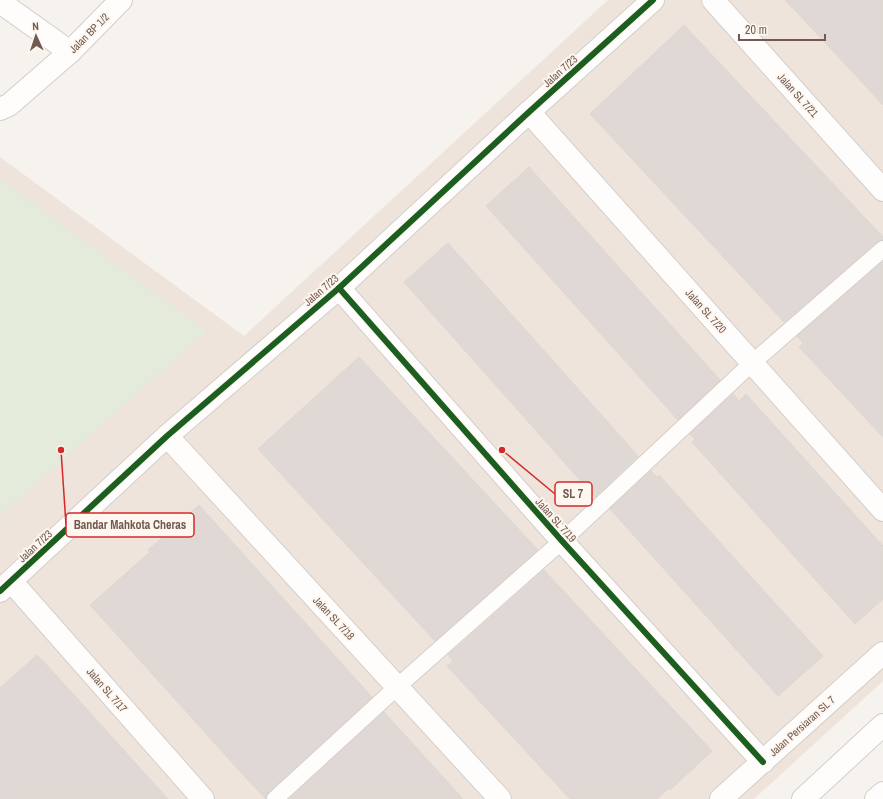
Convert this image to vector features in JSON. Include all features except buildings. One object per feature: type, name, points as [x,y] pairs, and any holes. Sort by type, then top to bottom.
[{"type":"street","name":"Jalan BP 1/2","points":[[0,110],[9,105],[70,52],[121,0]]},
{"type":"street","name":"Jalan 7/23","points":[[5,586],[167,436],[339,288],[529,112],[653,0]]},
{"type":"street","name":"Jalan SL 7/21","points":[[713,0],[883,190]]},
{"type":"street","points":[[0,2],[70,52]]},
{"type":"street","name":"Jalan SL 7/20","points":[[529,112],[883,510]]},
{"type":"street","name":"Jalan SL 7/19","points":[[339,288],[562,541],[763,762]]},
{"type":"street","name":"Jalan SL 7/18","points":[[167,436],[500,799]]},
{"type":"street","name":"Jalan SL 7/17","points":[[5,586],[203,799]]},
{"type":"street","name":"Jalan Persiaran SL 7","points":[[722,799],[883,653]]},
{"type":"street","points":[[802,799],[883,725]]},
{"type":"street","points":[[876,799],[883,793]]},
{"type":"lane","points":[[275,799],[397,687],[562,541],[752,363],[883,249]]},
{"type":"shaded area","points":[[608,0],[883,0],[883,681],[754,799],[0,799],[0,157],[244,336]]},
{"type":"green space","points":[[0,179],[207,331],[0,516]]},
{"type":"cycle path","points":[[0,591],[167,436],[339,288],[529,112],[653,0]]},
{"type":"cycle path","points":[[339,288],[562,541],[763,762]]},
{"type":"place","name":"Bandar Mahkota Cheras","points":[[61,450]]},
{"type":"place","name":"SL 7","points":[[502,450]]}]
